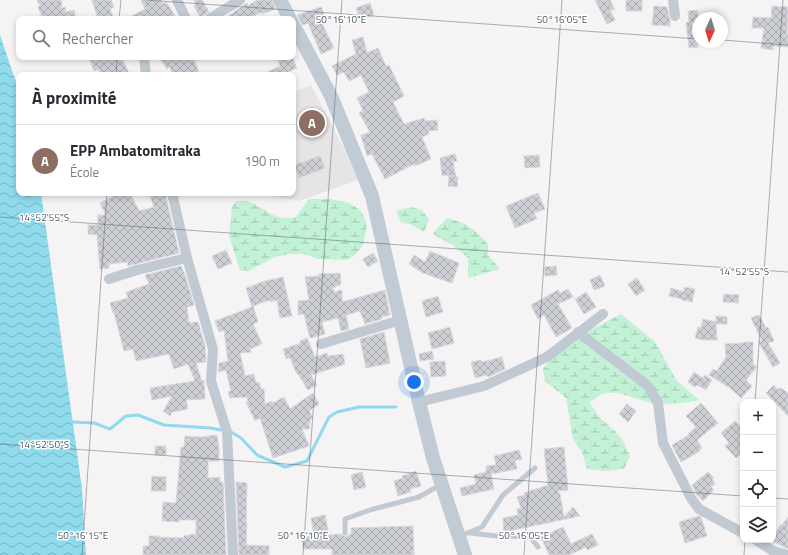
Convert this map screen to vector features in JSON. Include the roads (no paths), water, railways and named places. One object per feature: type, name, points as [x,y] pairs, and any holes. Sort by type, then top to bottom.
[{"type":"main road","points":[[280,0],[288,16]]},
{"type":"main road","points":[[296,30],[331,96],[372,196],[419,402],[441,484],[464,535],[465,555]]},
{"type":"street","points":[[177,0],[185,16]]},
{"type":"street","points":[[213,16],[240,0]]},
{"type":"street","points":[[673,0],[675,16]]},
{"type":"street","points":[[144,60],[146,72]]},
{"type":"street","points":[[173,196],[187,258],[213,349],[211,381],[228,432],[233,555]]},
{"type":"street","points":[[109,279],[137,270],[187,258]]},
{"type":"street","points":[[419,402],[484,386],[546,357],[603,314]]},
{"type":"street","points":[[321,344],[401,320]]},
{"type":"street","points":[[578,332],[648,386],[658,403],[663,444],[690,498],[699,509],[740,531]]},
{"type":"street","points":[[761,543],[774,551],[787,555]]},
{"type":"lane","points":[[464,535],[482,527],[503,495],[535,468]]},
{"type":"lane","points":[[345,533],[345,519],[370,510],[419,497],[441,484]]},
{"type":"lane","points":[[464,535],[530,537],[538,548]]},
{"type":"water","points":[[0,35],[16,82],[16,196],[41,196],[82,489],[86,555],[0,555]]},
{"type":"waterway","points":[[231,432],[241,438],[257,455],[285,467],[307,461],[329,417],[337,412],[359,407],[396,407]]},
{"type":"waterway","points":[[72,422],[94,423],[110,429],[126,416],[138,415],[164,425],[220,430]]},
{"type":"place","name":"EPP Ambatomitraka","points":[[312,123]]}]
